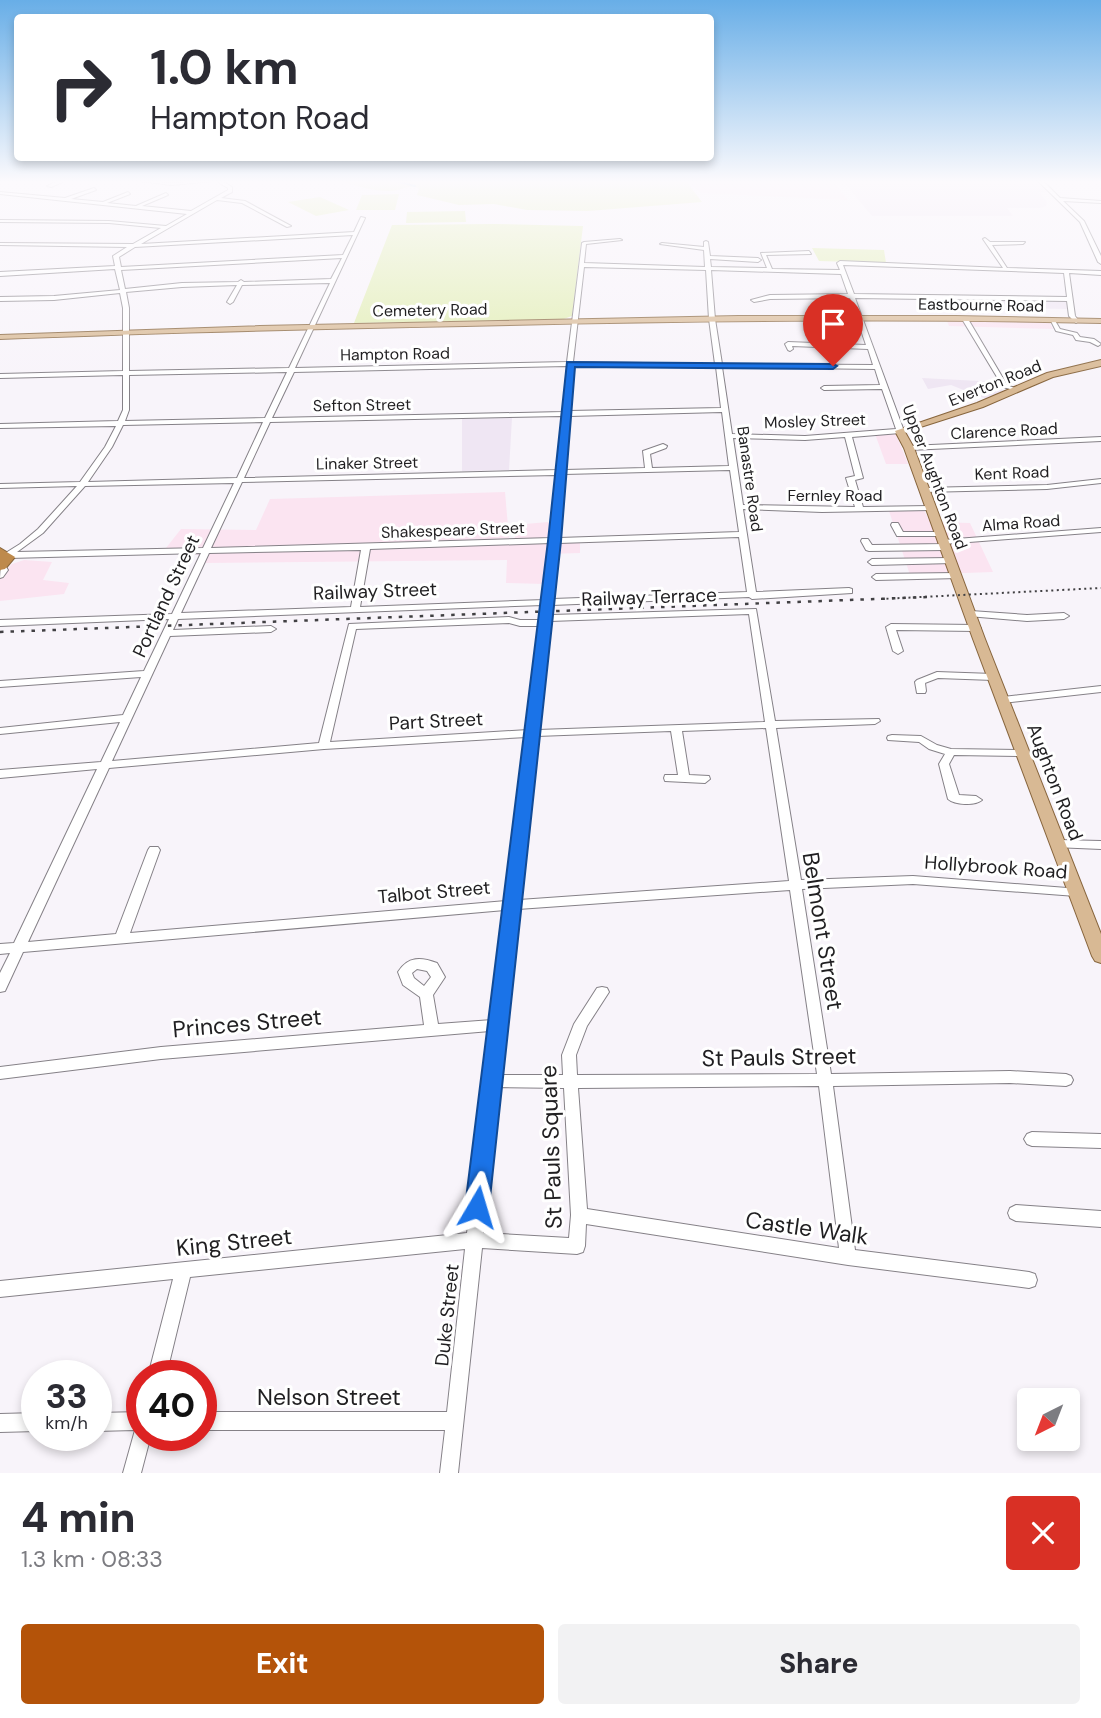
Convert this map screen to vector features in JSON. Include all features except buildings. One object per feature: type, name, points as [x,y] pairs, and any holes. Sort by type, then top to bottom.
[{"type":"main road","name":"Cemetery Road","points":[[0,337],[311,326],[860,318]]},
{"type":"main road","name":"Eastbourne Road","points":[[860,318],[1101,321]]},
{"type":"main road","name":"Everton Road","points":[[900,431],[980,405],[1062,371],[1101,363]]},
{"type":"main road","name":"Upper Aughton Road","points":[[900,431],[909,448],[1003,700]]},
{"type":"main road","name":"Aughton Road","points":[[1003,700],[1101,956]]},
{"type":"street","points":[[4,561],[56,517],[109,447],[122,423],[126,410],[127,331],[126,308],[116,256],[126,250]]},
{"type":"street","name":"Portland Street","points":[[0,988],[347,250]]},
{"type":"street","name":"Duke Street","points":[[449,1473],[555,541],[565,414],[584,250]]},
{"type":"street","points":[[706,250],[739,253]]},
{"type":"street","points":[[706,250],[758,260]]},
{"type":"street","name":"Banastre Road","points":[[706,250],[712,319],[752,596]]},
{"type":"street","points":[[993,250],[1005,267]]},
{"type":"street","points":[[770,270],[763,254],[809,253]]},
{"type":"street","points":[[914,253],[920,265],[1101,273]]},
{"type":"street","points":[[0,274],[344,256]]},
{"type":"street","name":"Upper Aughton Road","points":[[900,431],[840,263],[920,265]]},
{"type":"street","points":[[583,265],[843,272]]},
{"type":"street","points":[[1066,271],[1076,321]]},
{"type":"street","points":[[0,299],[54,298],[241,282],[332,281]]},
{"type":"street","points":[[230,302],[241,282]]},
{"type":"street","points":[[762,291],[770,297]]},
{"type":"street","points":[[754,300],[770,297],[851,296],[1071,299]]},
{"type":"street","points":[[965,318],[1005,386],[1015,390]]},
{"type":"street","points":[[1052,320],[1055,328],[1088,335],[1095,342]]},
{"type":"street","points":[[790,349],[788,344],[869,347]]},
{"type":"street","name":"Hampton Road","points":[[0,376],[570,364],[875,367]]},
{"type":"street","points":[[824,388],[883,387]]},
{"type":"street","name":"Sefton Street","points":[[0,426],[726,411]]},
{"type":"street","name":"Mosley Street","points":[[730,436],[848,436],[900,431]]},
{"type":"street","points":[[848,436],[859,478],[850,478],[860,510]]},
{"type":"street","name":"Clarence Road","points":[[909,448],[1101,439]]},
{"type":"street","points":[[649,470],[646,453],[663,446]]},
{"type":"street","name":"Linaker Street","points":[[0,486],[734,468]]},
{"type":"street","name":"Kent Road","points":[[924,490],[1047,487],[1101,481]]},
{"type":"street","name":"Fernley Road","points":[[741,507],[860,510],[930,508]]},
{"type":"street","points":[[895,525],[900,534],[942,541]]},
{"type":"street","name":"Alma Road","points":[[942,541],[1101,530]]},
{"type":"street","name":"Shakespeare Street","points":[[4,561],[44,556],[744,534]]},
{"type":"street","points":[[865,541],[869,548],[942,541]]},
{"type":"street","points":[[355,610],[366,547]]},
{"type":"street","points":[[872,562],[950,561]]},
{"type":"street","points":[[876,577],[956,576]]},
{"type":"street","name":"Railway Street","points":[[0,623],[849,591]]},
{"type":"street","points":[[971,614],[1065,619],[1057,604]]},
{"type":"street","name":"Railway Terrace","points":[[324,746],[352,626],[509,620],[520,624],[546,620],[753,611]]},
{"type":"street","name":"Belmont Street","points":[[753,611],[825,1078],[848,1257]]},
{"type":"street","points":[[898,651],[891,627],[976,628]]},
{"type":"street","points":[[169,633],[271,629]]},
{"type":"street","points":[[0,684],[148,674]]},
{"type":"street","points":[[921,691],[920,682],[937,675],[993,677]]},
{"type":"street","points":[[1003,700],[1101,689]]},
{"type":"street","points":[[0,731],[127,718]]},
{"type":"street","name":"Part Street","points":[[0,775],[324,746],[532,733],[876,721]]},
{"type":"street","points":[[676,727],[684,778]]},
{"type":"street","points":[[892,738],[921,739],[933,747],[951,752],[1024,753]]},
{"type":"street","points":[[951,752],[944,764],[954,799],[976,800]]},
{"type":"street","points":[[669,778],[705,779]]},
{"type":"street","points":[[1058,844],[1101,845]]},
{"type":"street","points":[[121,939],[154,850]]},
{"type":"street","name":"Talbot Street","points":[[0,949],[513,905],[793,884],[913,880]]},
{"type":"street","name":"Hollybrook Road","points":[[913,880],[1076,892]]},
{"type":"street","name":"St Pauls Square","points":[[474,1240],[578,1246],[573,1081],[569,1055],[581,1024],[602,992]]},
{"type":"street","points":[[426,994],[432,1031]]},
{"type":"street","name":"Princes Street","points":[[0,1073],[161,1053],[498,1025]]},
{"type":"street","name":"St Pauls Street","points":[[492,1081],[1010,1077],[1066,1080]]},
{"type":"street","points":[[1032,1139],[1101,1141]]},
{"type":"street","points":[[1016,1213],[1101,1219]]},
{"type":"street","name":"Castle Walk","points":[[579,1216],[848,1257],[1029,1280]]},
{"type":"street","name":"King Street","points":[[0,1290],[474,1240]]},
{"type":"street","points":[[161,1360],[184,1270]]},
{"type":"street","name":"Nelson Street","points":[[217,1421],[456,1421]]},
{"type":"street","points":[[0,1423],[21,1422]]},
{"type":"street","points":[[132,1473],[138,1451]]},
{"type":"shaded area","points":[[961,298],[1066,300],[1067,309],[967,307]]},
{"type":"shaded area","points":[[947,321],[1049,321],[1053,329],[949,326]]},
{"type":"shaded area","points":[[922,378],[998,382],[1003,391],[986,399],[951,385],[928,389]]},
{"type":"shaded area","points":[[512,418],[509,470],[462,471],[462,419]]},
{"type":"shaded area","points":[[875,434],[896,434],[908,464],[886,464]]},
{"type":"shaded area","points":[[505,492],[509,538],[304,547],[304,551],[515,539],[514,525],[548,522],[558,539],[580,542],[580,553],[548,554],[545,584],[506,583],[507,560],[204,563],[198,555],[166,548],[181,529],[256,530],[270,499]]},
{"type":"shaded area","points":[[924,510],[930,522],[970,523],[993,572],[910,575],[889,511]]},
{"type":"shaded area","points":[[24,560],[52,562],[43,580],[69,583],[64,594],[0,601],[0,577],[12,564]]},
{"type":"green space","points":[[382,250],[580,250],[572,316],[561,320],[354,323]]},
{"type":"green space","points":[[813,250],[884,250],[886,263],[819,261]]},
{"type":"railway","points":[[900,598],[1101,588]]},
{"type":"railway","points":[[900,598],[928,597]]},
{"type":"railway","points":[[0,632],[900,598]]},
{"type":"railway","points":[[881,599],[900,598]]},
{"type":"route","points":[[477,1207],[555,541],[570,364],[833,366]]}]
